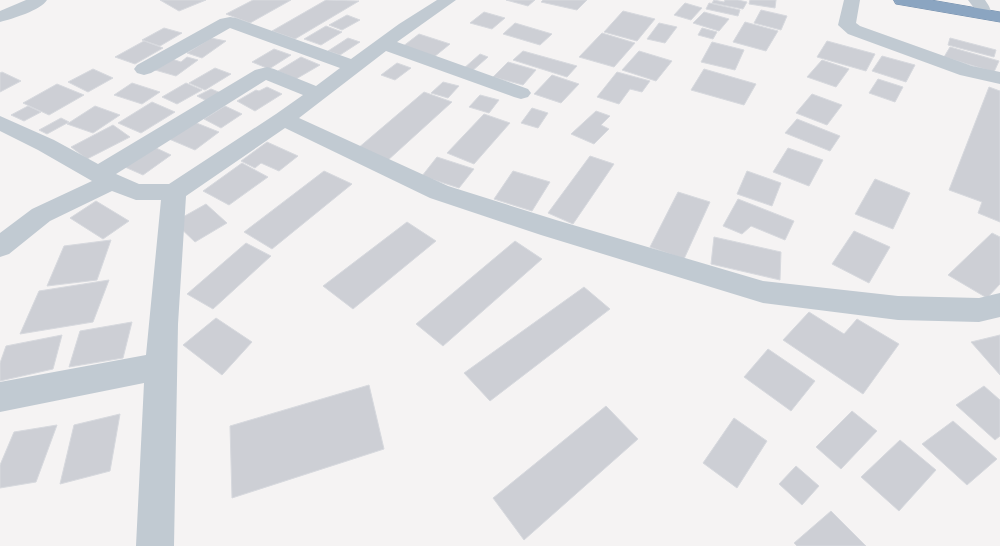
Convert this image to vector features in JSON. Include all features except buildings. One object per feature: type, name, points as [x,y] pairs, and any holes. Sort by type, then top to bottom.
[{"type":"highway","points":[[902,0],[979,7],[1000,17]]},
{"type":"street","points":[[0,16],[25,8],[39,0]]},
{"type":"street","points":[[852,0],[847,25],[854,30],[967,71],[1000,78]]},
{"type":"street","points":[[0,124],[46,145],[105,178],[136,192],[174,192],[319,94],[438,1]]},
{"type":"street","points":[[144,69],[230,22],[354,67]]},
{"type":"street","points":[[384,44],[521,93]]},
{"type":"street","points":[[0,247],[41,215],[105,178],[262,74],[267,73],[319,94]]},
{"type":"street","points":[[284,119],[439,192],[550,228],[763,292],[898,308],[979,310],[1000,305]]},
{"type":"street","points":[[155,546],[162,366],[170,228],[174,192]]},
{"type":"street","points":[[0,397],[162,366]]}]
